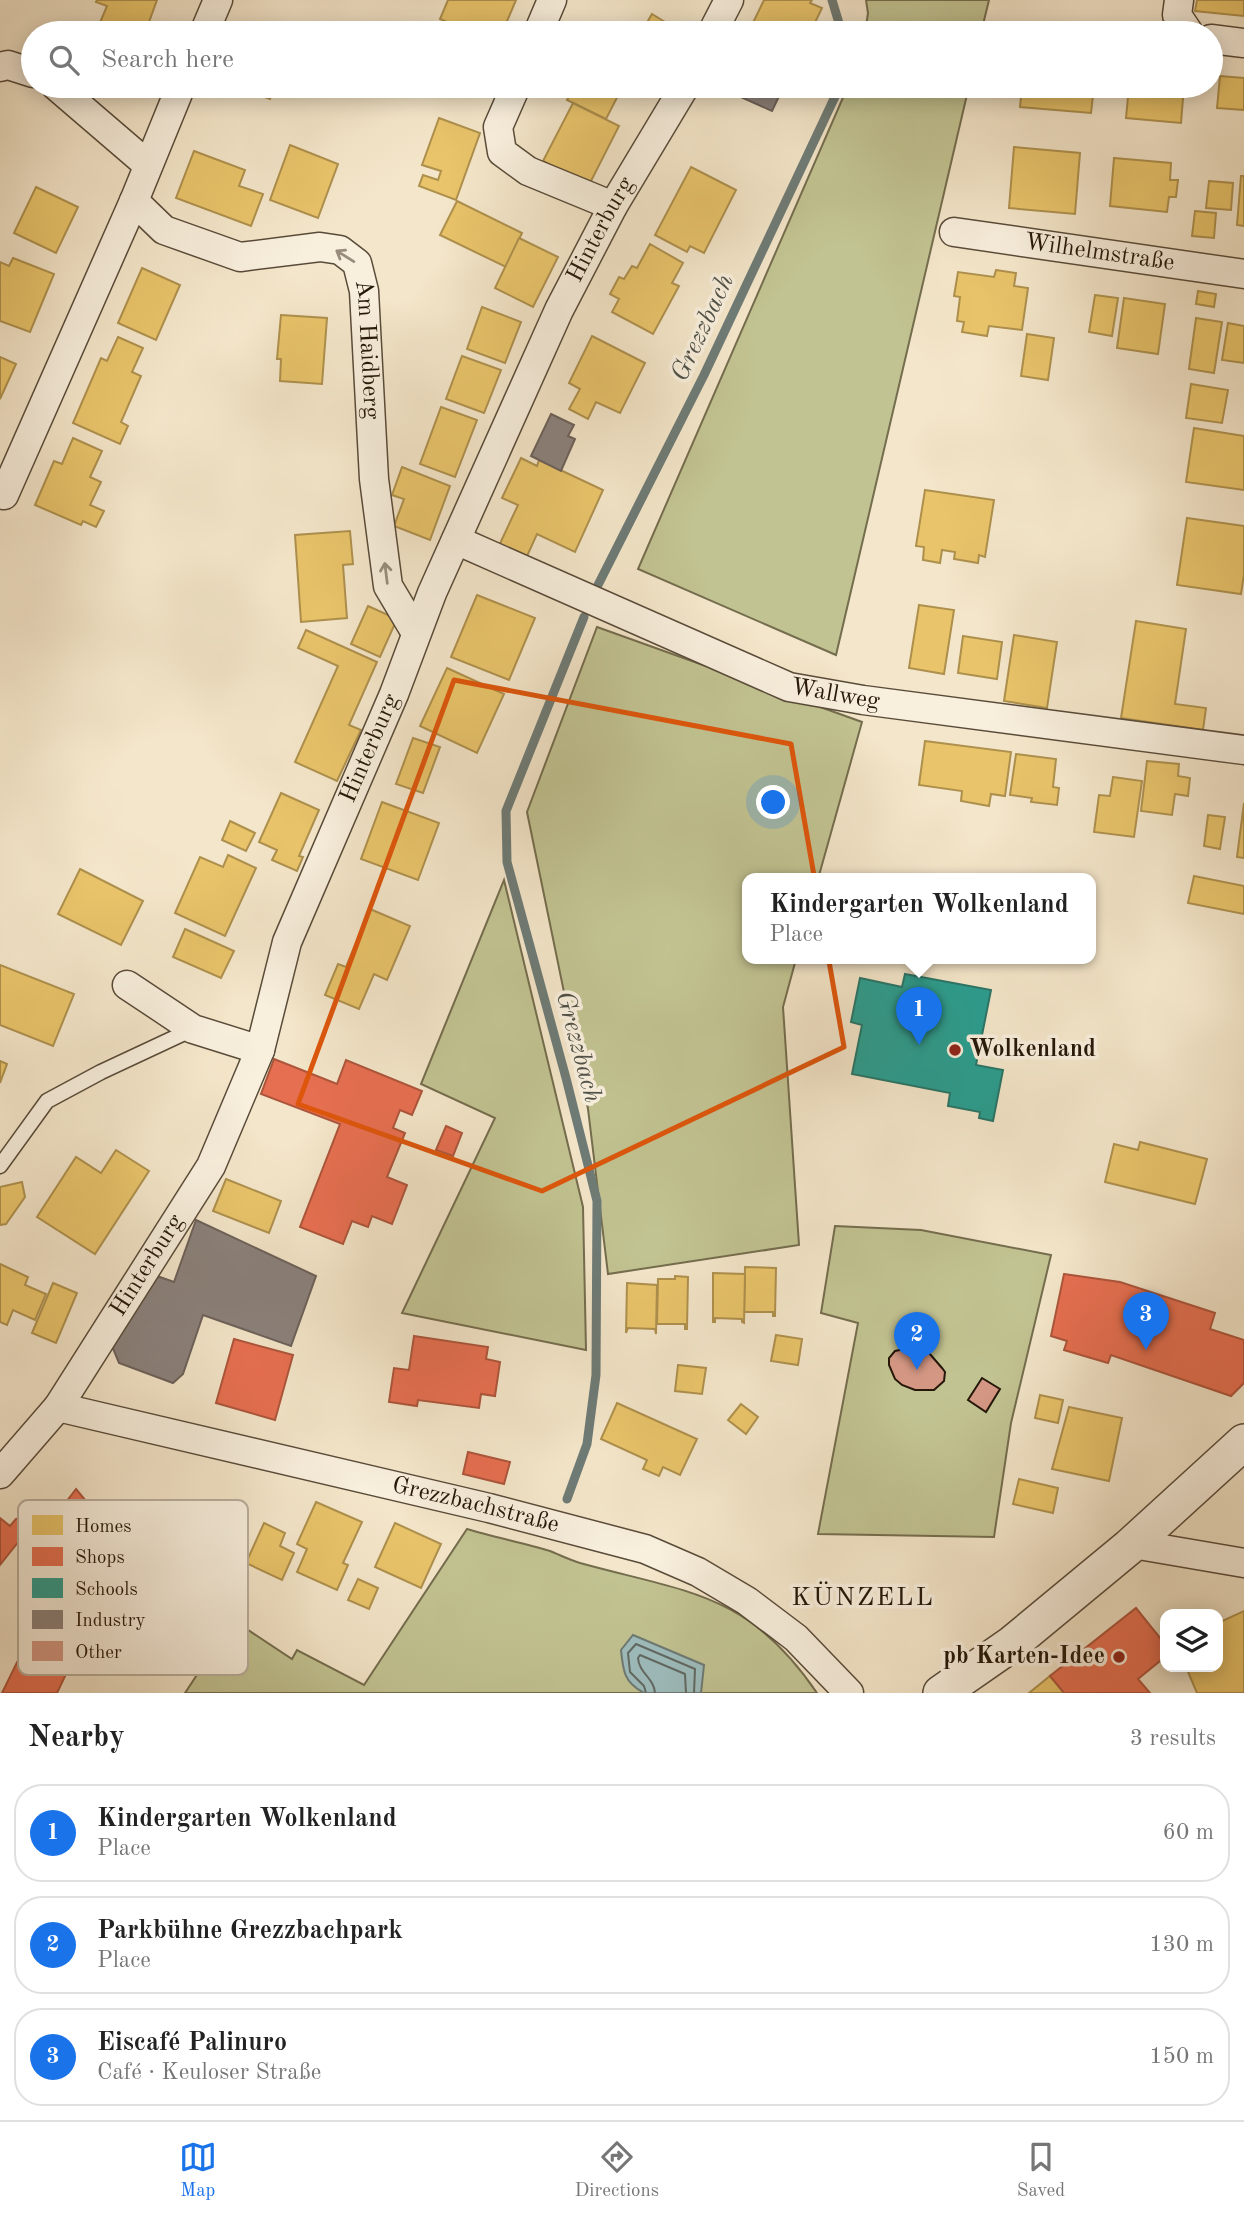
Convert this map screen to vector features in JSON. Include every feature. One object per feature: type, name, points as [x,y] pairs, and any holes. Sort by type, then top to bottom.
[{"type":"street","points":[[209,21],[218,0]]},
{"type":"street","points":[[543,21],[552,0]]},
{"type":"street","points":[[718,21],[729,0]]},
{"type":"street","points":[[1179,0],[1177,15],[1181,21]]},
{"type":"street","points":[[1223,40],[1244,43]]},
{"type":"street","points":[[0,67],[8,65],[21,69]]},
{"type":"street","points":[[70,98],[148,165]]},
{"type":"street","points":[[4,495],[134,201],[176,98]]},
{"type":"street","points":[[511,98],[498,127],[502,152],[528,171],[613,206]]},
{"type":"street","name":"Hinterburg","points":[[0,1474],[58,1407],[211,1166],[260,1050],[287,942],[394,694],[416,633],[456,540],[559,310],[613,206],[678,98]]},
{"type":"street","name":"Am Haidberg","points":[[134,201],[164,230],[240,257],[320,247],[340,250],[357,263],[364,291],[374,479],[388,586],[416,633]]},
{"type":"street","name":"Wilhelmstraße","points":[[954,232],[1244,274]]},
{"type":"street","name":"Wallweg","points":[[456,540],[789,687],[863,700],[1244,750]]},
{"type":"street","points":[[127,985],[193,1029],[260,1050]]},
{"type":"street","name":"Grezzbachstraße","points":[[58,1407],[489,1508],[645,1549],[698,1573],[747,1601],[796,1638],[849,1693]]},
{"type":"street","points":[[941,1693],[1013,1643],[1133,1544],[1244,1442]]},
{"type":"street","points":[[1133,1544],[1244,1563]]},
{"type":"lane","points":[[0,1166],[47,1101],[101,1072],[193,1029]]},
{"type":"highlighted area","points":[[454,680],[791,744],[844,1047],[542,1191],[298,1104]]},
{"type":"green space","points":[[866,0],[989,0],[984,21],[867,21]]},
{"type":"green space","points":[[843,98],[966,98],[836,655],[638,569]]},
{"type":"green space","points":[[597,627],[862,722],[820,873],[742,873],[742,964],[795,964],[783,1007],[799,1245],[608,1274],[588,1109],[527,812]]},
{"type":"green space","points":[[504,880],[583,1207],[586,1350],[402,1313],[495,1118],[421,1084]]},
{"type":"green space","points":[[835,1226],[921,1230],[1051,1255],[1011,1423],[994,1537],[818,1534],[858,1323],[821,1313]]},
{"type":"green space","points":[[467,1529],[550,1551],[580,1563],[713,1601],[740,1615],[766,1634],[817,1693],[185,1693],[197,1675],[248,1675],[248,1630],[292,1659],[297,1650],[364,1685]]},
{"type":"water","points":[[633,1635],[704,1665],[701,1693],[644,1693],[632,1685],[624,1670],[621,1650]]},
{"type":"building: Homes","points":[[157,0],[149,21],[101,21],[107,6],[96,2]]},
{"type":"building: Homes","points":[[448,0],[516,0],[507,21],[440,19]]},
{"type":"building: Homes","points":[[764,0],[812,0],[810,3],[822,8],[816,21],[754,21]]},
{"type":"building: Homes","points":[[1197,0],[1244,0],[1244,16],[1195,11]]},
{"type":"building: Homes","points":[[652,14],[663,21],[648,21]]},
{"type":"building: Homes","points":[[1223,76],[1244,78],[1244,110],[1217,108],[1218,98],[1223,98]]},
{"type":"building: Homes","points":[[568,98],[617,98],[606,119],[567,100]]},
{"type":"building: Homes","points":[[1021,98],[1093,98],[1091,113],[1020,107]]},
{"type":"building: Homes","points":[[1128,98],[1183,98],[1181,123],[1126,118]]},
{"type":"building: Homes","points":[[573,103],[619,126],[589,185],[543,161]]},
{"type":"building: Homes","points":[[439,118],[480,133],[456,200],[419,186],[423,175],[438,180],[441,171],[422,165]]},
{"type":"building: Homes","points":[[290,145],[338,164],[318,218],[270,200]]},
{"type":"building: Homes","points":[[1014,147],[1080,153],[1075,214],[1009,208]]},
{"type":"building: Homes","points":[[194,151],[245,170],[239,186],[263,194],[251,226],[176,198]]},
{"type":"building: Homes","points":[[1114,158],[1171,163],[1170,180],[1178,180],[1176,197],[1169,197],[1167,212],[1110,206]]},
{"type":"building: Homes","points":[[691,167],[736,190],[704,253],[690,246],[687,252],[655,235]]},
{"type":"building: Homes","points":[[1241,176],[1244,176],[1244,226],[1237,225]]},
{"type":"building: Homes","points":[[1209,181],[1233,183],[1231,210],[1206,208]]},
{"type":"building: Homes","points":[[36,187],[78,207],[56,253],[14,233]]},
{"type":"building: Homes","points":[[457,201],[522,233],[506,267],[440,235]]},
{"type":"building: Homes","points":[[1195,211],[1216,213],[1214,238],[1192,236]]},
{"type":"building: Homes","points":[[519,238],[558,257],[533,307],[495,288]]},
{"type":"building: Homes","points":[[650,244],[683,263],[672,283],[679,286],[653,334],[612,312],[619,299],[610,294],[619,277],[624,279],[632,266],[637,268]]},
{"type":"building: Homes","points":[[13,258],[54,274],[30,332],[0,321],[0,262],[9,266]]},
{"type":"building: Homes","points":[[142,268],[180,285],[156,340],[118,323]]},
{"type":"building: Homes","points":[[996,270],[1016,273],[1014,286],[1028,288],[1022,330],[989,326],[987,336],[962,332],[964,322],[957,321],[960,297],[954,296],[958,272],[994,277]]},
{"type":"building: Homes","points":[[1198,291],[1216,294],[1214,307],[1196,304]]},
{"type":"building: Homes","points":[[1095,295],[1118,298],[1112,336],[1089,332]]},
{"type":"building: Homes","points":[[1124,298],[1165,304],[1158,354],[1117,348]]},
{"type":"building: Homes","points":[[482,307],[521,322],[505,363],[467,349]]},
{"type":"building: Homes","points":[[281,315],[327,318],[322,384],[280,381],[281,359],[277,359]]},
{"type":"building: Homes","points":[[1196,318],[1222,322],[1214,373],[1189,369]]},
{"type":"building: Homes","points":[[1228,323],[1244,326],[1244,363],[1222,360]]},
{"type":"building: Homes","points":[[1027,334],[1054,338],[1048,380],[1021,376]]},
{"type":"building: Homes","points":[[592,336],[645,363],[620,413],[596,402],[588,419],[569,409],[580,389],[569,383]]},
{"type":"building: Homes","points":[[118,337],[143,348],[132,372],[141,376],[121,422],[128,426],[120,444],[73,423],[101,358],[107,361]]},
{"type":"building: Homes","points":[[462,356],[501,370],[484,413],[446,399]]},
{"type":"building: Homes","points":[[0,357],[16,364],[0,399]]},
{"type":"building: Homes","points":[[1191,384],[1228,390],[1222,423],[1186,418]]},
{"type":"building: Homes","points":[[441,407],[477,420],[455,477],[420,464]]},
{"type":"building: Homes","points":[[1194,428],[1244,436],[1244,490],[1186,482]]},
{"type":"building: Homes","points":[[73,438],[102,451],[90,477],[101,482],[90,505],[104,511],[96,527],[83,521],[81,525],[35,505],[54,461],[62,464]]},
{"type":"building: Homes","points":[[521,458],[537,466],[539,460],[603,490],[575,552],[537,534],[523,565],[496,552],[518,505],[502,498]]},
{"type":"building: Homes","points":[[402,467],[450,486],[430,540],[394,526],[404,499],[392,495]]},
{"type":"building: Homes","points":[[925,490],[994,500],[985,557],[979,555],[978,563],[954,559],[955,552],[942,550],[940,563],[923,560],[924,547],[916,546]]},
{"type":"building: Homes","points":[[1187,518],[1244,526],[1244,574],[1241,594],[1177,585]]},
{"type":"building: Homes","points":[[350,531],[353,564],[343,565],[347,618],[301,622],[295,535]]},
{"type":"building: Homes","points":[[477,595],[535,618],[509,680],[451,657]]},
{"type":"building: Homes","points":[[919,605],[954,610],[944,674],[909,668]]},
{"type":"building: Homes","points":[[368,606],[397,619],[380,657],[351,644]]},
{"type":"building: Homes","points":[[1136,621],[1186,629],[1175,704],[1206,708],[1203,730],[1121,718]]},
{"type":"building: Homes","points":[[306,630],[377,662],[349,725],[361,730],[337,781],[295,762],[338,666],[298,648]]},
{"type":"building: Homes","points":[[1014,635],[1057,642],[1047,708],[1004,701]]},
{"type":"building: Homes","points":[[963,636],[1002,642],[997,679],[958,673]]},
{"type":"building: Homes","points":[[447,668],[504,694],[477,753],[420,726]]},
{"type":"building: Homes","points":[[413,738],[440,747],[423,793],[396,784]]},
{"type":"building: Homes","points":[[925,741],[1011,752],[1005,796],[991,794],[989,806],[961,801],[962,791],[919,785]]},
{"type":"building: Homes","points":[[1016,754],[1056,759],[1053,787],[1059,788],[1057,805],[1031,802],[1032,798],[1010,795]]},
{"type":"building: Homes","points":[[1147,761],[1179,764],[1178,776],[1190,778],[1188,796],[1175,794],[1172,815],[1141,811]]},
{"type":"building: Homes","points":[[1113,777],[1142,781],[1134,837],[1094,832],[1099,795],[1110,796]]},
{"type":"building: Homes","points":[[281,793],[319,810],[299,856],[303,857],[297,871],[272,860],[277,850],[259,842]]},
{"type":"building: Homes","points":[[382,802],[439,823],[418,880],[361,859]]},
{"type":"building: Homes","points":[[1244,803],[1244,858],[1237,857]]},
{"type":"building: Homes","points":[[1208,815],[1225,817],[1220,849],[1204,846]]},
{"type":"building: Homes","points":[[230,821],[255,833],[246,851],[222,840]]},
{"type":"building: Homes","points":[[228,855],[256,868],[225,936],[175,913],[200,857],[223,867]]},
{"type":"building: Homes","points":[[80,869],[143,901],[121,945],[58,914]]},
{"type":"building: Homes","points":[[1194,876],[1244,886],[1244,914],[1188,903]]},
{"type":"building: Homes","points":[[370,909],[410,926],[387,980],[374,974],[359,1009],[325,995],[338,964],[346,967]]},
{"type":"building: Homes","points":[[185,929],[234,951],[221,978],[173,957]]},
{"type":"building: Homes","points":[[0,965],[74,994],[53,1046],[0,1025]]},
{"type":"building: Homes","points":[[0,1061],[7,1064],[0,1083]]},
{"type":"building: Homes","points":[[1140,1142],[1207,1159],[1195,1204],[1105,1182],[1114,1144],[1138,1150]]},
{"type":"building: Homes","points":[[116,1150],[149,1171],[95,1254],[37,1217],[76,1157],[101,1173]]},
{"type":"building: Homes","points":[[226,1179],[281,1201],[269,1233],[213,1211]]},
{"type":"building: Homes","points":[[22,1182],[25,1197],[6,1224],[0,1225],[0,1187]]},
{"type":"building: Homes","points":[[0,1264],[28,1277],[25,1285],[46,1294],[35,1320],[13,1310],[7,1325],[0,1322]]},
{"type":"building: Homes","points":[[745,1267],[776,1268],[775,1316],[773,1312],[744,1312]]},
{"type":"building: Homes","points":[[713,1273],[745,1274],[744,1323],[742,1319],[715,1318],[713,1322]]},
{"type":"building: Homes","points":[[675,1276],[688,1277],[687,1329],[685,1324],[657,1324],[658,1279],[675,1279]]},
{"type":"building: Homes","points":[[53,1283],[77,1293],[56,1343],[32,1333]]},
{"type":"building: Homes","points":[[627,1283],[657,1285],[656,1334],[655,1329],[628,1328],[626,1333]]},
{"type":"building: Homes","points":[[776,1335],[802,1339],[798,1365],[771,1361]]},
{"type":"building: Homes","points":[[678,1365],[706,1368],[702,1394],[675,1391]]},
{"type":"building: Homes","points":[[1040,1395],[1063,1400],[1058,1423],[1035,1418]]},
{"type":"building: Homes","points":[[617,1403],[697,1439],[680,1475],[663,1467],[659,1476],[643,1469],[647,1460],[601,1439]]},
{"type":"building: Homes","points":[[741,1404],[758,1417],[746,1434],[728,1420]]},
{"type":"building: Homes","points":[[1069,1407],[1122,1418],[1109,1481],[1052,1469]]},
{"type":"building: Homes","points":[[1019,1479],[1058,1488],[1053,1513],[1013,1504]]},
{"type":"building: Homes","points":[[316,1502],[362,1522],[343,1563],[348,1565],[337,1590],[297,1572],[307,1549],[297,1544]]},
{"type":"building: Homes","points":[[264,1523],[285,1533],[280,1546],[294,1553],[282,1580],[248,1564]]},
{"type":"building: Homes","points":[[395,1523],[441,1544],[421,1588],[375,1567]]},
{"type":"building: Homes","points":[[358,1579],[378,1588],[369,1609],[348,1600]]},
{"type":"building: Homes","points":[[1244,1611],[1244,1693],[1197,1693],[1188,1672],[1223,1672],[1223,1621]]},
{"type":"building: Homes","points":[[1050,1676],[1064,1693],[1029,1693]]},
{"type":"building: Shops","points":[[274,1059],[337,1084],[346,1060],[422,1091],[412,1115],[400,1110],[393,1128],[405,1133],[387,1177],[407,1185],[392,1224],[372,1216],[368,1227],[352,1221],[343,1244],[300,1227],[340,1124],[261,1094]]},
{"type":"building: Shops","points":[[446,1126],[462,1133],[453,1156],[436,1150]]},
{"type":"building: Shops","points":[[1064,1274],[1120,1282],[1215,1313],[1210,1329],[1244,1340],[1244,1383],[1231,1396],[1111,1355],[1108,1363],[1064,1350],[1067,1341],[1051,1336]]},
{"type":"building: Shops","points":[[414,1336],[488,1347],[486,1359],[500,1362],[495,1396],[481,1394],[479,1408],[418,1400],[417,1406],[389,1402],[394,1368],[409,1370]]},
{"type":"building: Shops","points":[[234,1339],[293,1355],[275,1420],[216,1403]]},
{"type":"building: Shops","points":[[468,1452],[510,1462],[504,1484],[463,1474]]},
{"type":"building: Shops","points":[[76,1489],[85,1500],[68,1500]]},
{"type":"building: Shops","points":[[0,1518],[10,1526],[18,1519],[18,1542],[0,1565]]},
{"type":"building: Shops","points":[[1136,1608],[1160,1638],[1160,1661],[1138,1679],[1150,1693],[1064,1693],[1050,1676]]},
{"type":"building: Shops","points":[[18,1660],[18,1675],[66,1675],[57,1693],[2,1693]]},
{"type":"building: Schools","points":[[905,974],[991,990],[976,1065],[1003,1070],[993,1121],[979,1118],[980,1112],[948,1106],[950,1093],[852,1074],[862,1025],[851,1022],[860,978],[902,987]]},
{"type":"building: Industry","points":[[743,98],[778,98],[772,111]]},
{"type":"building: Industry","points":[[551,414],[574,425],[568,436],[575,439],[561,471],[531,456]]},
{"type":"building: Industry","points":[[196,1220],[316,1276],[291,1346],[203,1315],[183,1374],[173,1383],[119,1363],[112,1346],[157,1276],[174,1282]]},
{"type":"building: Other","points":[[909,1348],[929,1353],[945,1372],[944,1381],[934,1390],[915,1390],[895,1379],[889,1358],[895,1351]]},
{"type":"building: Other","points":[[982,1378],[1000,1389],[986,1412],[968,1400]]},
{"type":"waterway","name":"Grezzbach","points":[[832,0],[838,21]]},
{"type":"waterway","name":"Grezzbach","points":[[598,585],[704,375],[834,98]]},
{"type":"waterway","name":"Grezzbach","points":[[567,1499],[587,1444],[596,1375],[597,1201],[507,862],[506,811],[584,617]]},
{"type":"place","name":"Kindergarten Wolkenland","points":[[919,1045]]},
{"type":"place","name":"Wolkenland","points":[[955,1050]]},
{"type":"place","name":"Eiscafé Palinuro","points":[[1146,1350]]},
{"type":"place","name":"Parkbühne Grezzbachpark","points":[[917,1370]]},
{"type":"place","name":"pb Karten-Idee","points":[[1119,1657]]},
{"type":"district","name":"KÜNZELL","points":[[863,1598]]}]
